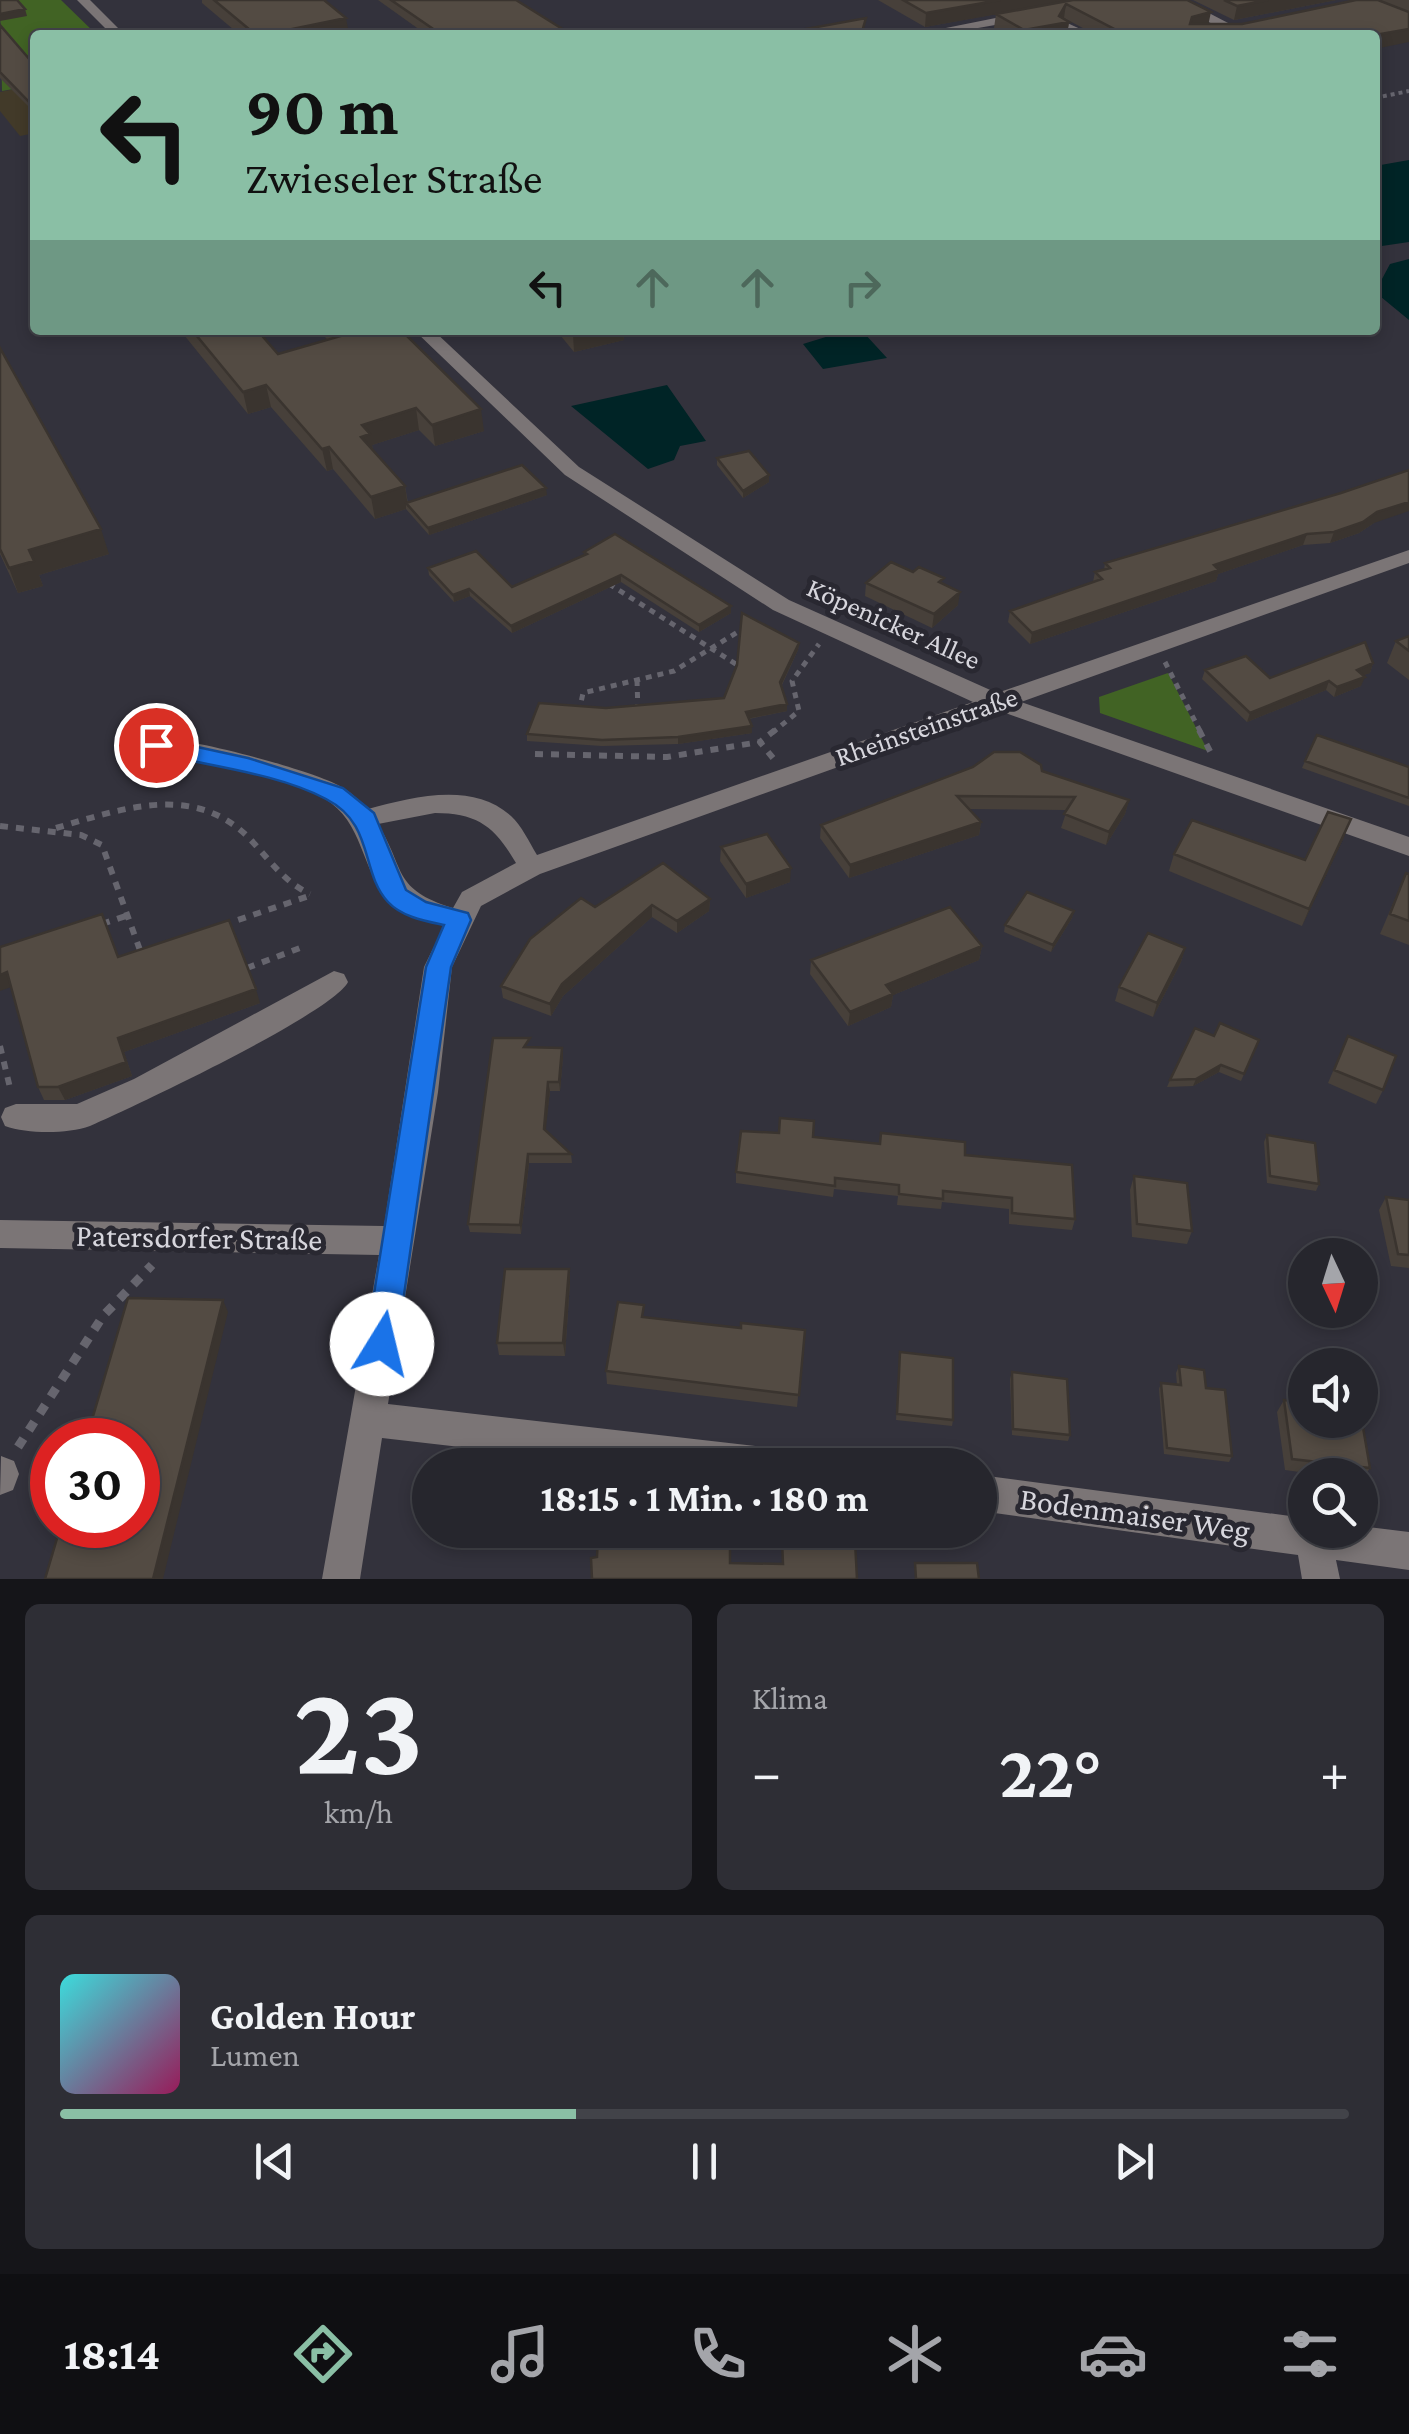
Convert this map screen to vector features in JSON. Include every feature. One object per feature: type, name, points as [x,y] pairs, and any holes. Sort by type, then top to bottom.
[{"type":"street","points":[[84,1],[114,30]]},
{"type":"street","points":[[1179,2],[1232,28],[1248,30]]},
{"type":"street","points":[[945,30],[1050,12]]},
{"type":"street","points":[[1064,26],[1072,30]]},
{"type":"street","points":[[1223,30],[1232,28]]},
{"type":"street","name":"Köpenicker Allee","points":[[428,335],[572,471],[781,605],[942,681],[1409,848]]},
{"type":"street","name":"Rheinsteinstraße","points":[[459,920],[471,899],[531,868],[1409,556]]},
{"type":"street","points":[[156,745],[248,766],[335,794],[366,819],[396,895],[418,910],[459,920],[438,967],[398,1241],[341,1579]]},
{"type":"street","points":[[366,819],[394,810],[474,807],[502,822],[531,868]]},
{"type":"street","points":[[16,1117],[79,1117],[145,1088],[334,982]]},
{"type":"street","name":"Patersdorfer Straße","points":[[0,1234],[398,1241]]},
{"type":"street","points":[[369,1422],[400,1421],[623,1448]]},
{"type":"street","name":"Bodenmaiser Weg","points":[[997,1495],[1288,1535]]},
{"type":"street","name":"Bodenmaiser Weg","points":[[1378,1547],[1409,1551]]},
{"type":"street","points":[[1315,1548],[1320,1579]]},
{"type":"path","points":[[1380,97],[1409,91]]},
{"type":"path","points":[[610,575],[602,580],[739,666]]},
{"type":"path","points":[[578,714],[584,693],[674,671],[781,605]]},
{"type":"path","points":[[535,754],[667,757],[760,742],[799,711],[792,681],[833,631]]},
{"type":"path","points":[[1157,645],[1212,754],[1202,772]]},
{"type":"path","points":[[637,680],[638,715]]},
{"type":"path","points":[[760,742],[786,775]]},
{"type":"path","points":[[50,829],[160,801],[202,806],[233,820],[292,887],[312,895],[210,930]]},
{"type":"path","points":[[0,826],[50,829],[80,835],[102,845],[142,953],[158,948]]},
{"type":"path","points":[[92,928],[130,915]]},
{"type":"path","points":[[247,968],[300,948]]},
{"type":"path","points":[[0,1046],[16,1117]]},
{"type":"path","points":[[1,1475],[103,1316],[154,1262]]},
{"type":"shaded area","points":[[30,86],[30,134],[20,136],[0,111],[0,92]]},
{"type":"shaded area","points":[[1409,160],[1409,242],[1380,246],[1380,165]]},
{"type":"shaded area","points":[[1409,259],[1409,320],[1380,296],[1380,283],[1390,264]]},
{"type":"shaded area","points":[[866,335],[887,358],[823,369],[803,344],[829,336]]},
{"type":"shaded area","points":[[667,385],[706,441],[680,446],[674,460],[648,469],[571,406]]},
{"type":"green space","points":[[0,0],[61,0],[92,30],[30,30],[30,86],[2,91]]},
{"type":"green space","points":[[1168,673],[1208,751],[1100,713],[1099,697]]},
{"type":"building","points":[[0,0],[17,0],[25,9],[0,14]]},
{"type":"building","points":[[214,0],[324,0],[346,18],[287,30],[250,30]]},
{"type":"building","points":[[391,0],[516,0],[564,30],[435,30]]},
{"type":"building","points":[[903,0],[1000,0],[926,13]]},
{"type":"building","points":[[1073,0],[1187,0],[1211,12],[1192,17],[1190,24],[1242,24],[1356,0],[1378,0],[1409,12],[1409,29],[1380,34],[1380,30],[1116,30],[1066,4],[1059,16],[1069,22],[1024,30],[996,14]]},
{"type":"building","points":[[1224,0],[1268,0],[1237,6]]},
{"type":"building","points":[[866,18],[862,30],[806,29]]},
{"type":"building","points":[[0,25],[30,60],[30,103],[0,72]]},
{"type":"building","points":[[196,335],[261,335],[278,354],[340,335],[406,335],[481,409],[432,425],[416,408],[362,425],[370,434],[361,437],[405,486],[371,497],[329,447],[322,449],[266,385],[243,392]]},
{"type":"building","points":[[0,348],[101,529],[29,550],[34,561],[9,568],[0,549]]},
{"type":"building","points":[[749,451],[769,475],[743,491],[717,458]]},
{"type":"building","points":[[522,465],[546,488],[428,528],[406,503]]},
{"type":"building","points":[[1409,470],[1409,502],[1377,512],[1363,522],[1334,532],[1307,534],[1214,565],[1219,570],[1032,633],[1010,611],[1102,579],[1095,572],[1110,568],[1105,563]]},
{"type":"building","points":[[615,534],[731,606],[699,625],[621,575],[511,626],[469,589],[453,595],[428,568],[476,551],[512,587],[587,554],[584,552]]},
{"type":"building","points":[[891,562],[913,572],[919,567],[944,578],[939,582],[960,592],[934,614],[866,583]]},
{"type":"building","points":[[742,613],[799,643],[780,682],[787,704],[746,712],[752,726],[678,737],[602,740],[527,734],[539,703],[606,708],[724,698],[737,665]]},
{"type":"building","points":[[1409,636],[1409,651],[1396,641]]},
{"type":"building","points":[[1365,642],[1373,663],[1357,670],[1365,677],[1337,687],[1329,681],[1250,713],[1205,670],[1246,656],[1270,678]]},
{"type":"building","points":[[1317,735],[1409,767],[1409,798],[1305,761]]},
{"type":"building","points":[[994,752],[1020,752],[1041,765],[1042,771],[1129,800],[1109,832],[1064,814],[1075,797],[957,796],[981,822],[850,865],[821,825],[973,767]]},
{"type":"building","points":[[1328,812],[1351,819],[1309,909],[1174,854],[1192,820],[1305,860]]},
{"type":"building","points":[[767,834],[791,868],[746,884],[721,847]]},
{"type":"building","points":[[663,863],[710,899],[677,921],[652,905],[562,984],[550,1004],[501,986],[530,939],[581,898],[595,907]]},
{"type":"building","points":[[1406,873],[1409,874],[1409,921],[1390,914]]},
{"type":"building","points":[[1027,892],[1074,911],[1053,945],[1005,925]]},
{"type":"building","points":[[950,907],[982,946],[886,985],[893,994],[850,1012],[811,960]]},
{"type":"building","points":[[102,914],[118,957],[229,920],[256,989],[118,1038],[126,1062],[58,1087],[38,1087],[7,972],[0,975],[0,947]]},
{"type":"building","points":[[1148,933],[1185,948],[1157,1003],[1119,987]]},
{"type":"building","points":[[1220,1023],[1259,1040],[1244,1074],[1221,1065],[1196,1079],[1170,1080],[1195,1028],[1214,1036]]},
{"type":"building","points":[[1348,1036],[1396,1056],[1383,1090],[1334,1070]]},
{"type":"building","points":[[493,1038],[530,1038],[524,1047],[562,1048],[559,1082],[548,1082],[544,1129],[571,1154],[528,1154],[520,1225],[468,1224]]},
{"type":"building","points":[[780,1118],[814,1121],[813,1137],[880,1144],[881,1133],[965,1142],[965,1155],[1072,1165],[1075,1219],[1012,1213],[1012,1198],[943,1191],[943,1199],[899,1194],[899,1185],[835,1178],[835,1186],[736,1172],[741,1131],[779,1133]]},
{"type":"building","points":[[1267,1135],[1315,1143],[1319,1184],[1270,1176]]},
{"type":"building","points":[[1134,1176],[1187,1183],[1192,1231],[1137,1224]]},
{"type":"building","points":[[1386,1197],[1409,1200],[1409,1255],[1398,1254]]},
{"type":"building","points":[[505,1269],[569,1269],[563,1343],[497,1343]]},
{"type":"building","points":[[128,1298],[223,1300],[153,1579],[45,1579],[54,1548],[160,1548],[160,1418],[93,1418]]},
{"type":"building","points":[[618,1302],[644,1305],[642,1317],[741,1328],[741,1323],[805,1330],[799,1395],[606,1371]]},
{"type":"building","points":[[900,1352],[953,1358],[953,1420],[897,1414]]},
{"type":"building","points":[[1179,1366],[1204,1370],[1206,1388],[1225,1390],[1232,1456],[1167,1448],[1161,1383],[1181,1385]]},
{"type":"building","points":[[1012,1372],[1067,1379],[1070,1435],[1013,1429]]},
{"type":"building","points":[[1289,1438],[1365,1438],[1368,1458],[1292,1458]]},
{"type":"building","points":[[597,1548],[730,1548],[730,1563],[783,1564],[782,1548],[855,1548],[857,1579],[592,1579],[591,1558],[597,1557]]},
{"type":"building","points":[[915,1563],[977,1563],[979,1579],[916,1579]]},
{"type":"route","points":[[156,745],[248,766],[335,794],[366,819],[396,895],[418,910],[459,920],[438,967],[382,1344]]}]
